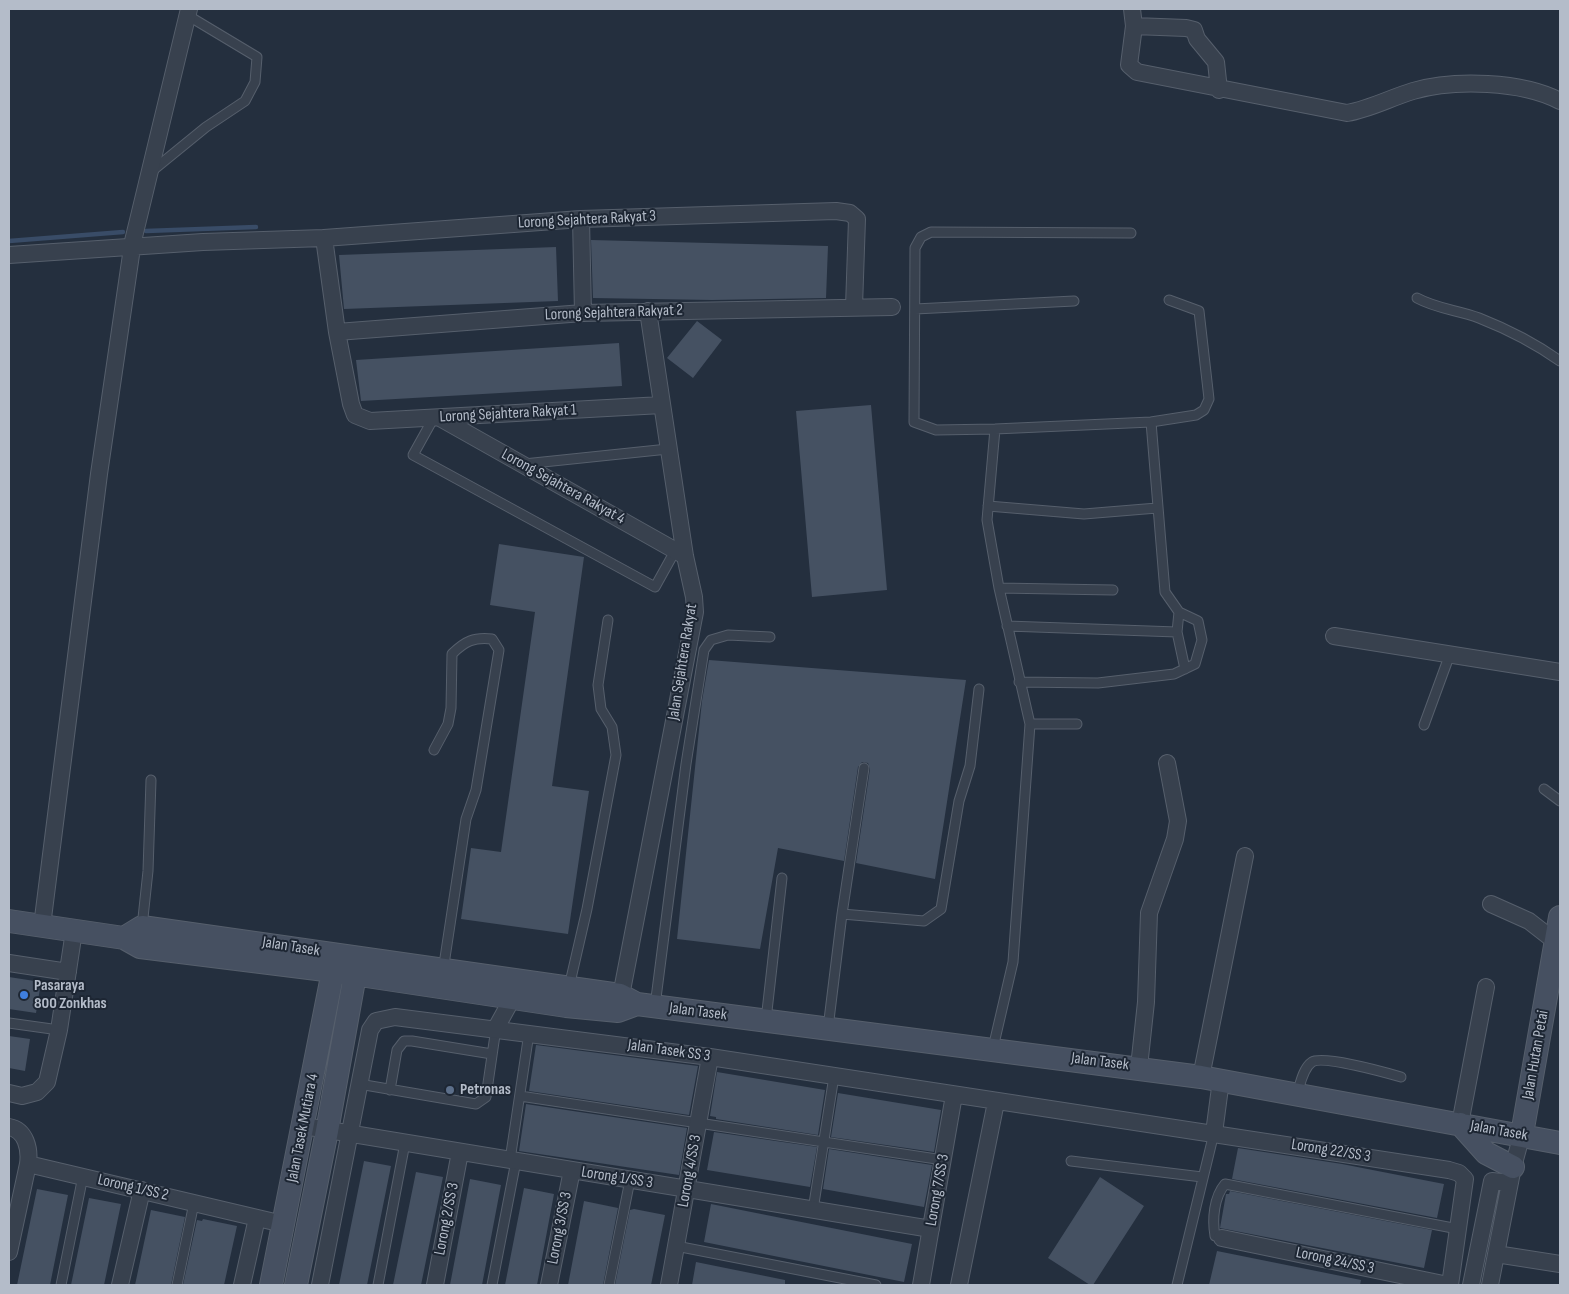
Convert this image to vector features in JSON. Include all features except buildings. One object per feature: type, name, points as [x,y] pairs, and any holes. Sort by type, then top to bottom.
[{"type":"main road","name":"Jalan Hutan Petai","points":[[1522,1134],[1554,992],[1556,942],[1560,917]]},
{"type":"main road","name":"Jalan Tasek","points":[[9,921],[74,931],[135,937],[307,950],[350,968],[443,970],[569,988],[632,1004]]},
{"type":"main road","name":"Jalan Tasek","points":[[135,937],[350,968],[512,999],[632,1004],[1139,1067],[1211,1078],[1522,1134],[1560,1143]]},
{"type":"main road","name":"Jalan Tasek Mutiara 4","points":[[271,1285],[304,1126],[350,968]]},
{"type":"main road","name":"Jalan Tasek Mutiara 4","points":[[296,1285],[338,1132],[350,968]]},
{"type":"main road","points":[[1460,1124],[1486,1153],[1511,1175]]},
{"type":"street","points":[[1132,9],[1134,26],[1129,66],[1131,69],[1137,72],[1219,90],[1347,113],[1363,110],[1413,91],[1454,84],[1501,86],[1547,94],[1560,101]]},
{"type":"street","points":[[42,926],[99,474],[132,247],[188,12]]},
{"type":"street","points":[[1134,26],[1194,30],[1197,39],[1216,62],[1219,90]]},
{"type":"street","name":"Lorong Sejahtera Rakyat 3","points":[[9,255],[324,238],[581,219],[836,211],[850,213],[857,218],[854,307]]},
{"type":"street","points":[[581,219],[583,312]]},
{"type":"street","points":[[324,238],[338,332]]},
{"type":"street","name":"Lorong Sejahtera Rakyat 2","points":[[338,332],[583,312],[892,307]]},
{"type":"street","name":"Jalan Sejahtera Rakyat","points":[[632,1004],[694,612],[694,597],[680,553],[668,449],[648,311]]},
{"type":"street","name":"Lorong Sejahtera Rakyat 1","points":[[338,332],[354,415],[370,421],[662,405]]},
{"type":"street","name":"Lorong Sejahtera Rakyat 4","points":[[437,418],[680,553]]},
{"type":"street","points":[[1334,636],[1560,672]]},
{"type":"street","points":[[1139,1067],[1146,1002],[1149,913],[1175,839],[1178,820],[1167,763]]},
{"type":"street","points":[[1214,1133],[1211,1078],[1245,856]]},
{"type":"street","points":[[1491,904],[1529,921],[1556,942]]},
{"type":"street","points":[[15,1095],[37,1092],[48,1082],[59,1030],[74,931]]},
{"type":"street","points":[[9,963],[68,972]]},
{"type":"street","points":[[1460,1124],[1486,987]]},
{"type":"street","points":[[496,1028],[512,999]]},
{"type":"street","name":"Jalan Tasek SS 3","points":[[359,1084],[370,1030],[376,1021],[395,1017],[496,1028],[710,1057],[996,1102]]},
{"type":"street","name":"Lorong 4/SS 3","points":[[669,1285],[710,1057]]},
{"type":"street","points":[[320,1285],[338,1132],[359,1084]]},
{"type":"street","name":"Lorong 7/SS 3","points":[[921,1285],[954,1095]]},
{"type":"street","points":[[959,1285],[996,1102]]},
{"type":"street","name":"Lorong 22/SS 3","points":[[996,1102],[1214,1133],[1460,1173],[1465,1179],[1458,1229]]},
{"type":"street","name":"Lorong 1/SS 3","points":[[304,1126],[931,1229]]},
{"type":"street","points":[[9,1127],[15,1128],[24,1138],[29,1151],[28,1164],[9,1252]]},
{"type":"street","points":[[1490,1285],[1511,1175],[1522,1134]]},
{"type":"street","name":"Lorong 2/SS 3","points":[[435,1285],[460,1152]]},
{"type":"street","name":"Lorong 1/SS 2","points":[[28,1164],[284,1224]]},
{"type":"street","name":"Lorong 3/SS 3","points":[[549,1285],[572,1170]]},
{"type":"street","points":[[1471,1285],[1492,1181],[1511,1175]]},
{"type":"street","points":[[120,1285],[142,1190]]},
{"type":"street","points":[[242,1285],[257,1218]]},
{"type":"street","points":[[1449,1285],[1458,1229]]},
{"type":"street","name":"Lorong 24/SS 3","points":[[1222,1238],[1449,1285]]},
{"type":"street","points":[[1496,1254],[1560,1264]]},
{"type":"lane","points":[[151,171],[206,127],[245,102],[255,82],[257,57],[188,12]]},
{"type":"lane","points":[[1131,232],[931,232],[921,237],[915,248],[914,422],[936,430],[995,430],[1150,422],[1196,415],[1204,410],[1209,399],[1199,311],[1168,300]]},
{"type":"lane","points":[[1417,298],[1432,307],[1478,318],[1551,354],[1560,361]]},
{"type":"lane","points":[[915,309],[1074,301]]},
{"type":"lane","points":[[1551,354],[1560,351]]},
{"type":"lane","points":[[437,418],[413,455],[655,587],[680,553]]},
{"type":"lane","points":[[1019,682],[1098,682],[1174,674],[1195,664],[1202,640],[1198,621],[1179,612],[1165,592],[1150,422]]},
{"type":"lane","points":[[993,1048],[1013,962],[1030,724],[1007,626],[987,520],[995,430]]},
{"type":"lane","points":[[522,464],[668,449]]},
{"type":"lane","points":[[988,506],[1084,514],[1157,508]]},
{"type":"lane","points":[[999,588],[1113,590]]},
{"type":"lane","points":[[1179,612],[1177,632],[1185,669]]},
{"type":"lane","points":[[569,988],[587,909],[616,755],[612,727],[600,709],[598,685],[608,620]]},
{"type":"lane","points":[[1007,626],[1177,632]]},
{"type":"lane","points":[[632,1004],[685,773],[704,650],[711,640],[728,635],[770,637]]},
{"type":"lane","points":[[434,750],[448,724],[451,708],[452,654],[462,644],[478,637],[492,640],[499,650],[476,790],[466,819],[443,970]]},
{"type":"lane","points":[[1424,725],[1450,654]]},
{"type":"lane","points":[[842,914],[924,921],[941,909],[958,801],[970,766],[979,689]]},
{"type":"lane","points":[[1030,724],[1077,724]]},
{"type":"lane","points":[[828,1028],[842,914],[864,768]]},
{"type":"lane","points":[[135,937],[148,871],[151,780]]},
{"type":"lane","points":[[1544,789],[1560,801]]},
{"type":"lane","points":[[766,1021],[782,878]]},
{"type":"lane","points":[[9,1023],[59,1030]]},
{"type":"lane","points":[[359,1084],[476,1104],[486,1096],[496,1028]]},
{"type":"lane","points":[[492,1285],[513,1161],[529,1033]]},
{"type":"lane","points":[[390,1090],[397,1050],[404,1041],[492,1054]]},
{"type":"lane","points":[[1297,1094],[1305,1071],[1311,1062],[1319,1060],[1401,1077]]},
{"type":"lane","points":[[813,1210],[834,1076]]},
{"type":"lane","points":[[520,1096],[943,1160]]},
{"type":"lane","points":[[1177,1285],[1214,1133]]},
{"type":"lane","points":[[378,1285],[405,1143]]},
{"type":"lane","points":[[1071,1161],[1202,1177]]},
{"type":"lane","points":[[61,1285],[83,1176]]},
{"type":"lane","points":[[609,1285],[630,1180]]},
{"type":"lane","points":[[1222,1238],[1214,1236],[1213,1224],[1218,1192],[1225,1184],[1458,1229]]},
{"type":"lane","points":[[177,1285],[194,1203]]},
{"type":"lane","points":[[676,1246],[876,1285]]},
{"type":"waterway","points":[[146,231],[256,227]]},
{"type":"waterway","points":[[9,241],[123,232]]},
{"type":"place","name":"Pasaraya 800 Zonkhas","points":[[24,995]]},
{"type":"place","name":"Petronas","points":[[450,1090]]}]
